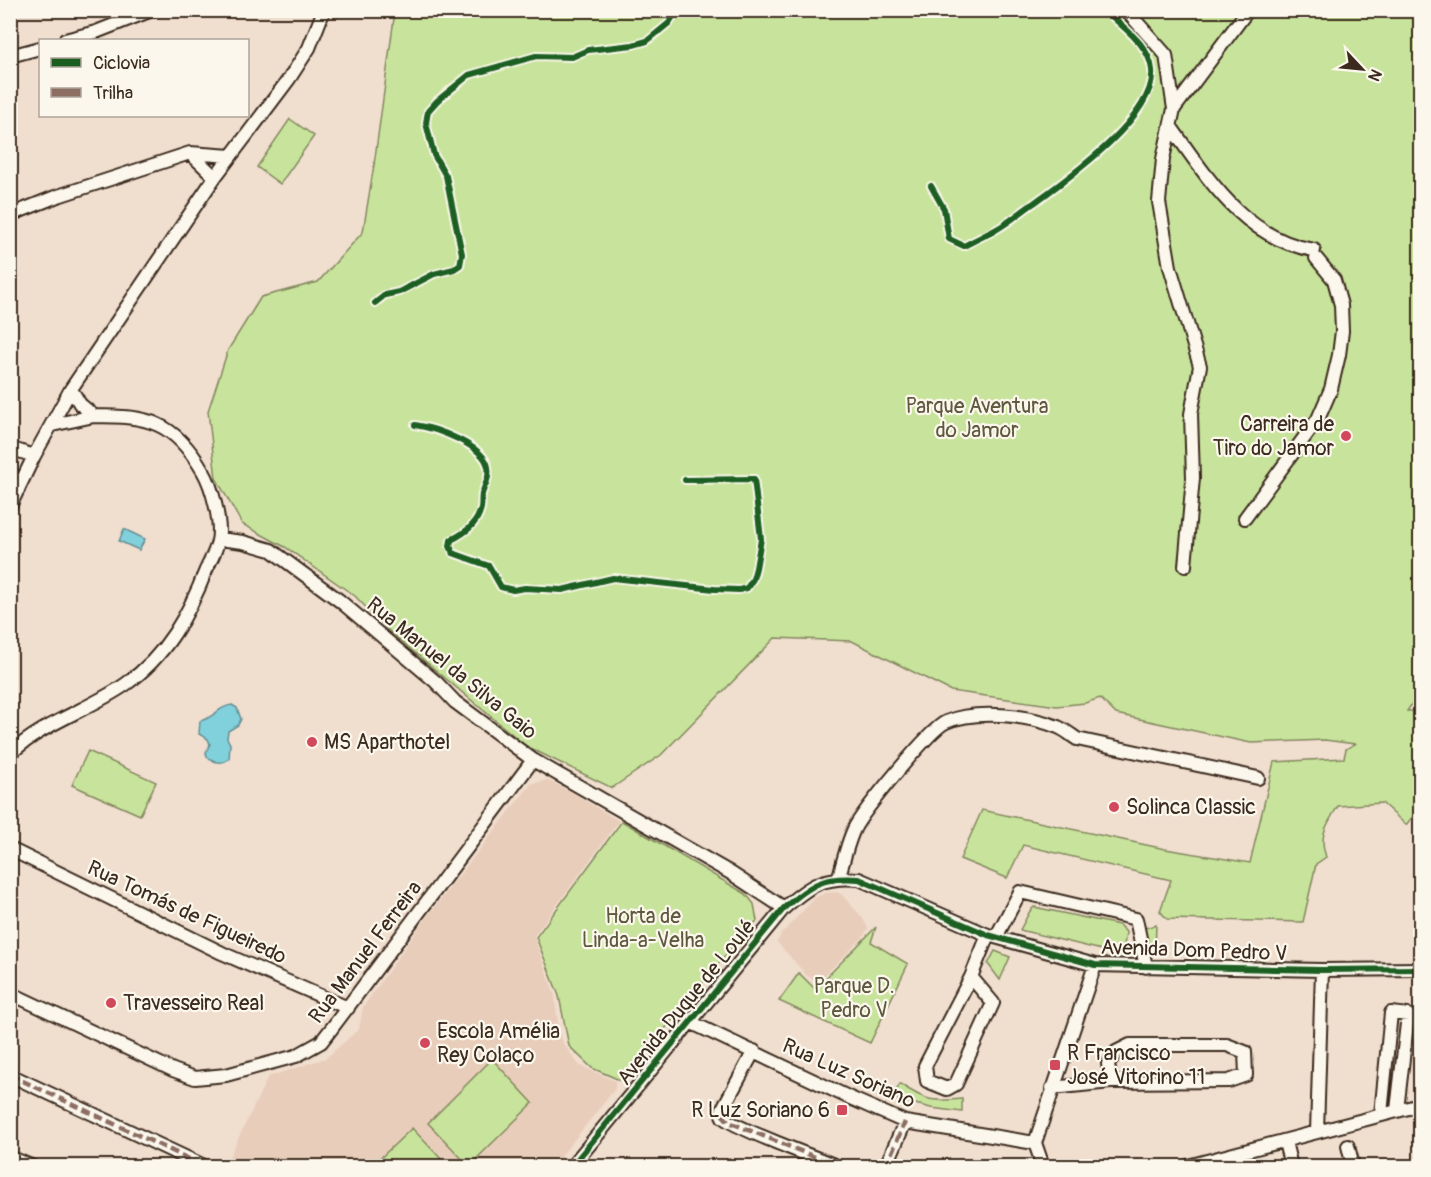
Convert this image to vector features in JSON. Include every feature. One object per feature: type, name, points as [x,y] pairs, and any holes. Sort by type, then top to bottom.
[{"type":"street","points":[[69,39],[96,32],[152,10]]},
{"type":"street","points":[[10,506],[70,389],[215,177],[289,79],[309,48],[324,10]]},
{"type":"street","points":[[1126,10],[1166,55],[1174,109],[1163,159],[1159,202],[1170,267],[1200,366],[1191,414],[1193,478],[1185,566]]},
{"type":"street","points":[[1174,109],[1248,10]]},
{"type":"street","points":[[10,56],[39,48]]},
{"type":"street","points":[[1171,127],[1202,171],[1235,211],[1254,226],[1280,241],[1315,254],[1334,280],[1341,305],[1342,331],[1339,355],[1331,389],[1318,419],[1245,518]]},
{"type":"street","points":[[10,215],[55,197],[190,153],[231,156]]},
{"type":"street","points":[[190,153],[215,177]]},
{"type":"street","points":[[70,389],[80,404],[94,416]]},
{"type":"street","points":[[10,754],[37,732],[125,685],[149,664],[172,637],[189,611],[219,539],[215,502],[210,482],[184,443],[172,433],[151,421],[129,416],[94,416],[52,425]]},
{"type":"street","points":[[10,448],[34,456]]},
{"type":"street","points":[[10,469],[18,490]]},
{"type":"street","name":"Rua Manuel da Silva Gaio","points":[[219,539],[243,542],[271,550],[340,601],[436,682],[455,702],[533,760],[729,872],[784,908]]},
{"type":"street","points":[[838,877],[854,829],[898,771],[928,737],[944,723],[973,715],[1023,718],[1059,728],[1077,740],[1258,778]]},
{"type":"street","name":"Rua Manuel Ferreira","points":[[10,993],[186,1076],[204,1079],[246,1070],[308,1051],[321,1042],[348,1008],[533,760]]},
{"type":"street","name":"Rua Tomás de Figueiredo","points":[[10,849],[222,953],[348,1008]]},
{"type":"street","name":"Avenida Duque de Loulé","points":[[572,1167],[784,908],[808,887],[838,877]]},
{"type":"street","name":"Avenida Dom Pedro V","points":[[838,877],[858,879],[992,936],[1095,965],[1322,970],[1420,969]]},
{"type":"street","name":"Avenida Dom Pedro V","points":[[992,936],[1020,892],[1136,919],[1146,967]]},
{"type":"street","points":[[970,977],[993,1003],[956,1084],[947,1089],[927,1081],[925,1066],[970,977],[992,936]]},
{"type":"street","points":[[1043,1167],[1035,1143],[1095,965]]},
{"type":"street","points":[[1317,1132],[1322,970]]},
{"type":"street","points":[[1381,1114],[1390,1013],[1408,1015],[1397,1110]]},
{"type":"street","name":"Rua Luz Soriano","points":[[690,1022],[905,1122],[1035,1143]]},
{"type":"street","points":[[1052,1088],[1111,1082],[1229,1081],[1246,1075],[1245,1052],[1227,1045],[1130,1045],[1116,1052],[1108,1064],[1111,1082]]},
{"type":"street","points":[[753,1051],[723,1108],[723,1118],[837,1167]]},
{"type":"street","points":[[10,1075],[204,1167]]},
{"type":"street","points":[[1188,1167],[1420,1105]]},
{"type":"street","points":[[886,1167],[905,1122]]},
{"type":"street","points":[[1285,1142],[1291,1167]]},
{"type":"street","points":[[1348,1146],[1353,1167]]},
{"type":"street","points":[[10,1156],[32,1167]]},
{"type":"shaded area","points":[[547,780],[619,821],[534,936],[555,996],[558,1026],[563,1043],[579,1065],[615,1081],[615,1089],[558,1160],[550,1166],[225,1166],[268,1077],[326,1058],[359,1029],[363,1007],[422,923],[531,784]]},
{"type":"shaded area","points":[[825,893],[841,894],[862,917],[868,928],[863,937],[818,982],[807,976],[777,942],[781,934],[815,898]]},
{"type":"green space","name":"Parque Aventura do Jamor","points":[[395,11],[1420,11],[1420,692],[1407,711],[1418,711],[1420,714],[1420,807],[1406,825],[1382,803],[1338,806],[1323,836],[1326,857],[1316,864],[1303,922],[1167,919],[1160,911],[1171,880],[1023,845],[1007,878],[960,859],[982,810],[1165,849],[1250,863],[1274,762],[1344,758],[1346,749],[1355,744],[1325,740],[1251,743],[1116,714],[1100,698],[1085,703],[1057,706],[951,691],[852,641],[775,638],[661,755],[612,788],[526,746],[389,631],[355,596],[285,547],[242,524],[216,478],[208,411],[228,350],[261,297],[318,282],[363,232]]},
{"type":"green space","points":[[290,119],[314,136],[280,184],[257,167]]},
{"type":"green space","points":[[88,751],[156,782],[140,815],[72,785]]},
{"type":"green space","name":"Horta de Linda-a-Velha","points":[[622,821],[746,894],[754,904],[757,921],[748,928],[622,1081],[592,1068],[569,1046],[559,996],[536,937]]},
{"type":"green space","points":[[1034,907],[1119,925],[1126,932],[1123,953],[1118,954],[1020,930]]},
{"type":"green space","points":[[1156,925],[1155,952],[1147,954],[1141,929]]},
{"type":"green space","name":"Parque D. Pedro V","points":[[876,927],[871,942],[908,964],[870,1043],[779,1001],[799,973],[815,989]]},
{"type":"green space","points":[[995,951],[1010,957],[1000,980],[988,964]]},
{"type":"green space","points":[[492,1059],[533,1103],[469,1166],[428,1123]]},
{"type":"green space","points":[[900,1084],[929,1099],[962,1099],[962,1112],[931,1108],[892,1098]]},
{"type":"green space","points":[[412,1128],[444,1162],[439,1166],[372,1166]]},
{"type":"water","points":[[124,529],[145,539],[139,550],[119,541]]},
{"type":"water","points":[[232,705],[237,708],[241,719],[238,725],[228,731],[229,759],[218,762],[207,757],[206,752],[210,744],[208,739],[199,734],[200,721]]},
{"type":"marked path","points":[[10,1075],[204,1166]]},
{"type":"marked path","points":[[722,1114],[729,1122],[837,1166]]},
{"type":"marked path","points":[[886,1166],[905,1122]]},
{"type":"cycle path","points":[[375,303],[385,295],[399,292],[434,274],[454,269],[460,265],[462,254],[446,176],[434,155],[426,123],[428,111],[437,101],[469,75],[536,56],[572,57],[588,50],[633,45],[647,41],[669,23],[677,10]]},
{"type":"cycle path","points":[[931,186],[944,209],[949,239],[964,246],[1011,220],[1067,179],[1126,126],[1150,88],[1152,70],[1141,44],[1105,10]]},
{"type":"cycle path","points":[[415,425],[458,439],[485,459],[488,474],[477,519],[470,528],[451,540],[450,546],[453,553],[489,566],[501,587],[513,590],[525,588],[562,590],[613,578],[714,589],[747,588],[753,579],[761,539],[754,479],[685,480]]},
{"type":"cycle path","points":[[572,1166],[784,908],[802,893],[826,881],[859,879],[988,935],[1095,965],[1322,970],[1420,969]]},
{"type":"place","name":"Carreira de Tiro do Jamor","points":[[1346,436]]},
{"type":"place","name":"MS Aparthotel","points":[[312,742]]},
{"type":"place","name":"Solinca Classic","points":[[1114,807]]},
{"type":"place","name":"Travesseiro Real","points":[[111,1003]]},
{"type":"place","name":"Escola Amélia Rey Colaço","points":[[425,1043]]},
{"type":"place","name":"R Francisco José Vitorino 11","points":[[1055,1065]]},
{"type":"place","name":"R Luz Soriano 6","points":[[842,1110]]}]
